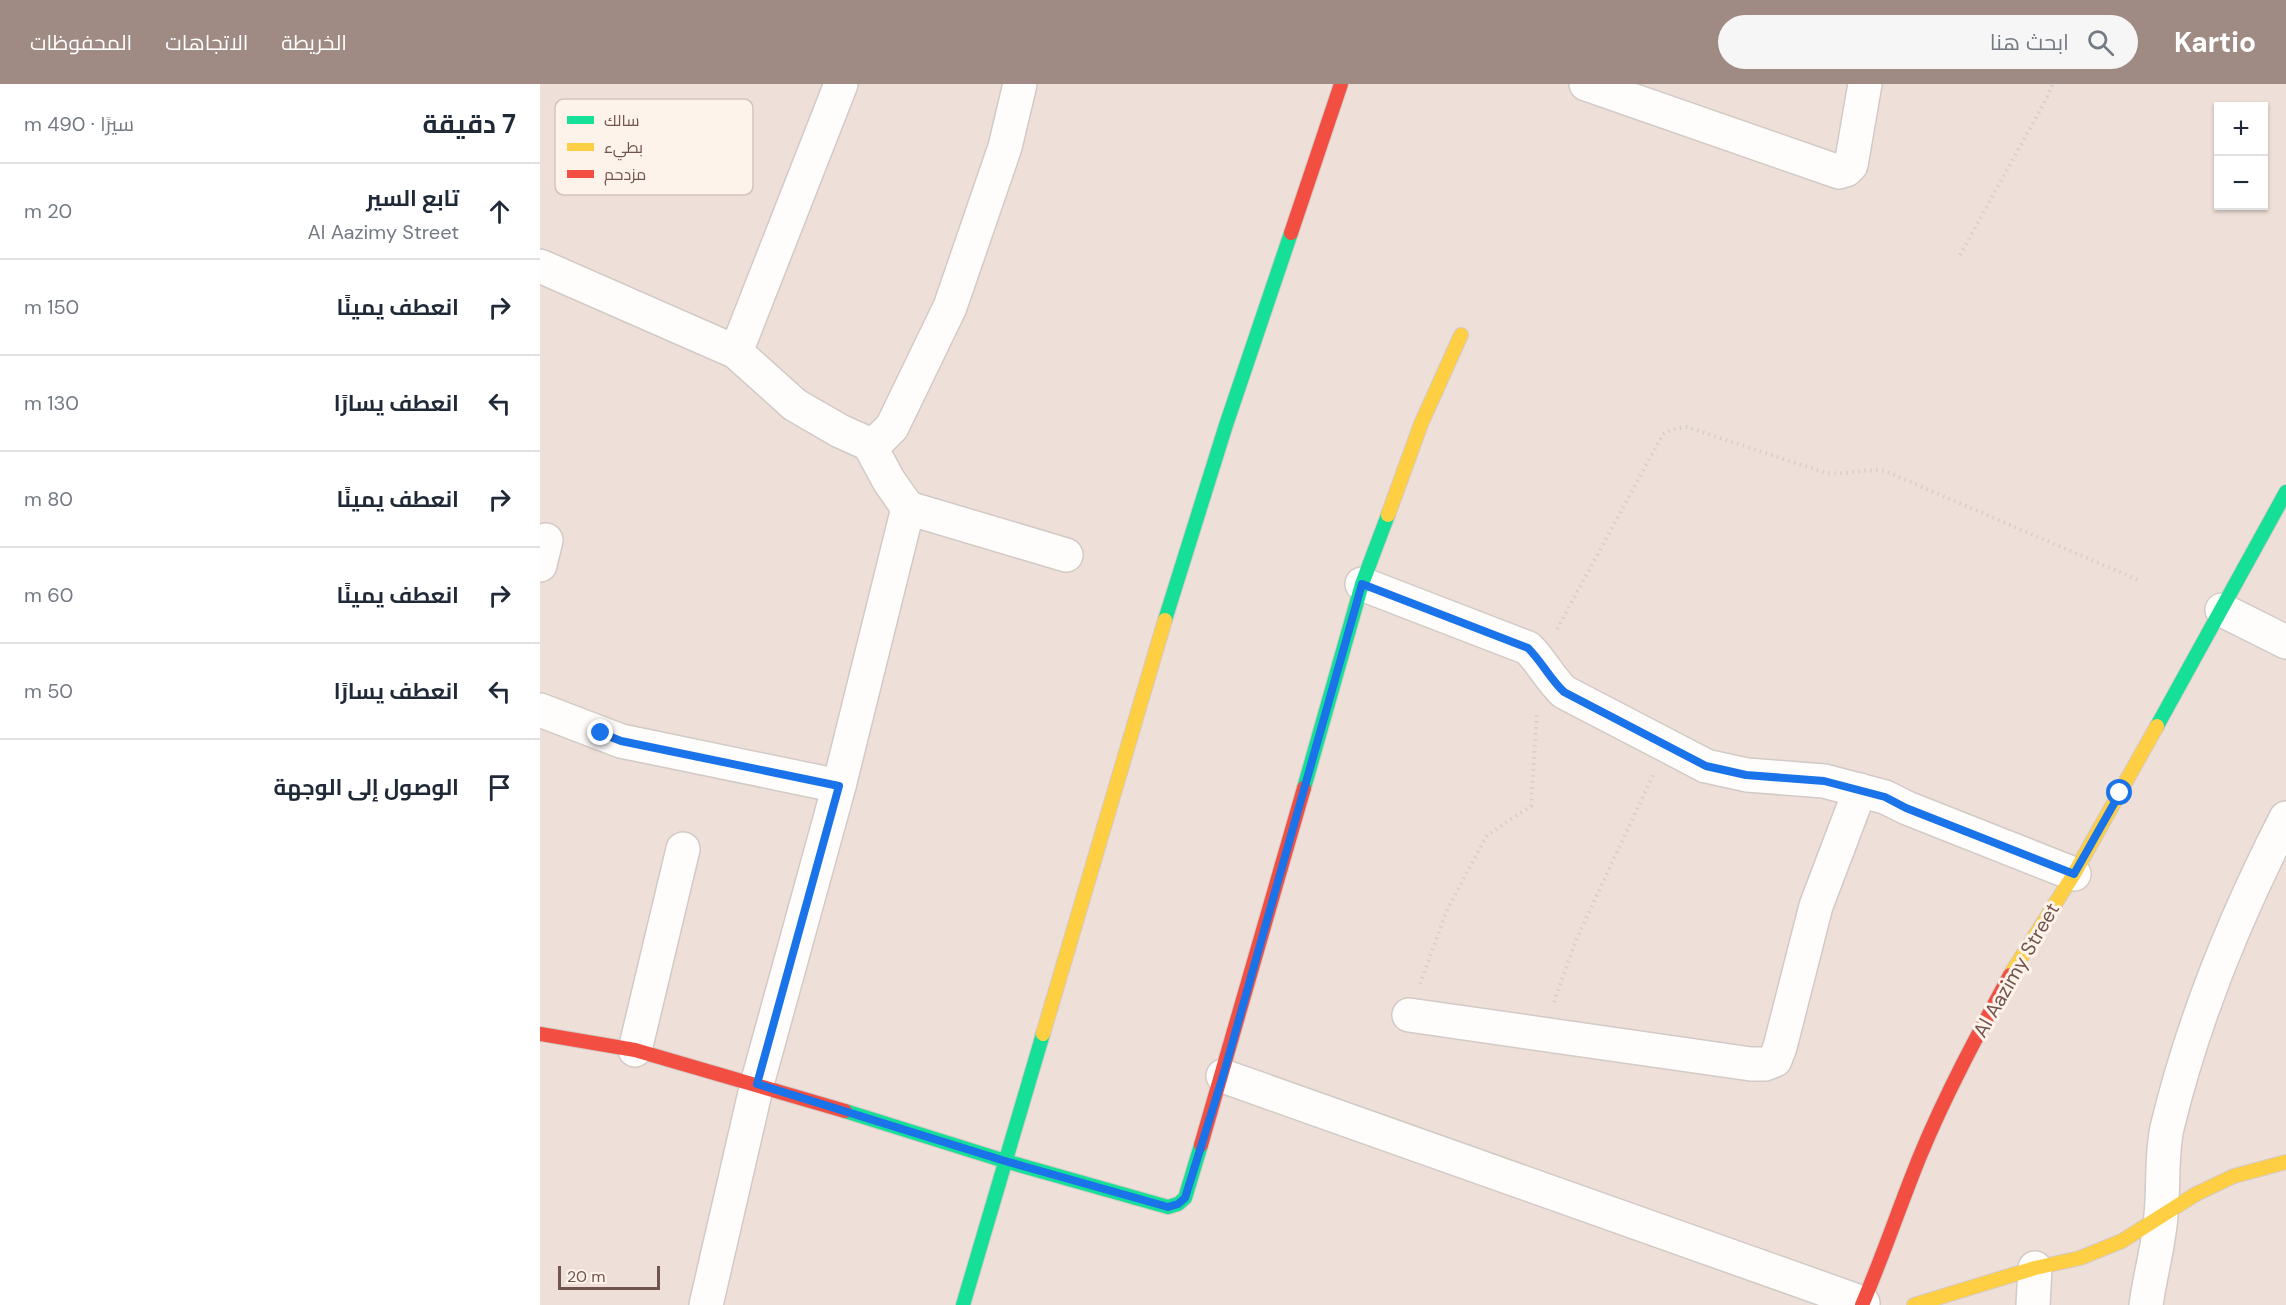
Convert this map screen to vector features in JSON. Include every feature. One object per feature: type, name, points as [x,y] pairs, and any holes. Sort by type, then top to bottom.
[{"type":"street","points":[[736,352],[841,84]]},
{"type":"street","points":[[869,444],[880,440],[892,427],[950,307],[1005,147],[1020,84]]},
{"type":"street","points":[[963,1305],[1181,564],[1341,84]]},
{"type":"street","points":[[1586,84],[1839,172],[1851,165],[1865,84]]},
{"type":"street","points":[[540,266],[736,352],[795,405],[840,431],[869,444],[908,508],[1065,555]]},
{"type":"street","points":[[540,1034],[635,1050],[757,1084],[1005,1161],[1168,1207],[1178,1204],[1185,1198],[1223,1076],[1362,584],[1421,424],[1461,335]]},
{"type":"street","name":"Al Aazimy Street","points":[[1863,1304],[1920,1156],[1965,1059],[2016,965],[2074,874],[2223,610],[2286,492]]},
{"type":"street","points":[[706,1305],[757,1084],[839,786],[908,508]]},
{"type":"street","points":[[1362,584],[1528,648],[1540,660],[1552,681],[1564,692],[1706,766],[1736,773],[1824,781],[1885,797],[1906,808],[2074,874]]},
{"type":"street","points":[[2223,610],[2286,642]]},
{"type":"street","points":[[540,710],[621,741],[839,786]]},
{"type":"street","points":[[1409,1015],[1751,1064],[1765,1064],[1775,1060],[1816,906],[1860,790]]},
{"type":"street","points":[[2146,1305],[2161,1218],[2167,1131],[2201,1012],[2230,933],[2286,818]]},
{"type":"street","points":[[635,1050],[683,849]]},
{"type":"street","points":[[1223,1076],[1863,1304]]},
{"type":"street","points":[[1914,1305],[2035,1268],[2080,1258],[2122,1241],[2196,1194],[2234,1176],[2286,1162]]},
{"type":"street","points":[[2033,1305],[2035,1268]]},
{"type":"path","points":[[1960,255],[2053,84]]},
{"type":"path","points":[[1409,1015],[1447,910],[1486,835],[1531,806],[1540,660],[1663,434],[1673,429],[1688,427],[1826,472],[1840,474],[1873,469],[1885,471],[2138,580]]},
{"type":"path","points":[[1543,1034],[1576,940],[1666,745]]},
{"type":"shaded area","points":[[540,84],[2286,84],[2286,1305],[540,1305]]},
{"type":"traffic: fast","points":[[1165,620],[1226,425],[1291,233]]},
{"type":"traffic: fast","points":[[2157,726],[2286,492]]},
{"type":"traffic: fast","points":[[1304,788],[1362,584],[1388,515]]},
{"type":"traffic: fast","points":[[963,1305],[1043,1034]]},
{"type":"traffic: fast","points":[[845,1111],[1005,1161],[1168,1207],[1178,1204],[1185,1198],[1201,1145]]},
{"type":"traffic: slow","points":[[1388,515],[1421,424],[1461,335]]},
{"type":"traffic: slow","points":[[1043,1034],[1165,620]]},
{"type":"traffic: slow","points":[[2010,975],[2074,874],[2157,726]]},
{"type":"traffic: slow","points":[[1914,1305],[2035,1268],[2080,1258],[2122,1241],[2196,1194],[2234,1176],[2286,1162]]},
{"type":"traffic: jam","points":[[1291,233],[1341,84]]},
{"type":"traffic: jam","points":[[1201,1145],[1304,788]]},
{"type":"traffic: jam","points":[[1862,1305],[1930,1133],[2010,975]]},
{"type":"traffic: jam","points":[[540,1034],[635,1050],[845,1111]]},
{"type":"route","points":[[601,733],[621,741],[839,786],[757,1084],[1005,1161],[1168,1207],[1178,1204],[1185,1198],[1223,1076],[1362,584],[1528,648],[1540,660],[1552,681],[1564,692],[1706,766],[1746,775],[1824,781],[1885,797],[1906,808],[2074,874],[2120,793]]}]
